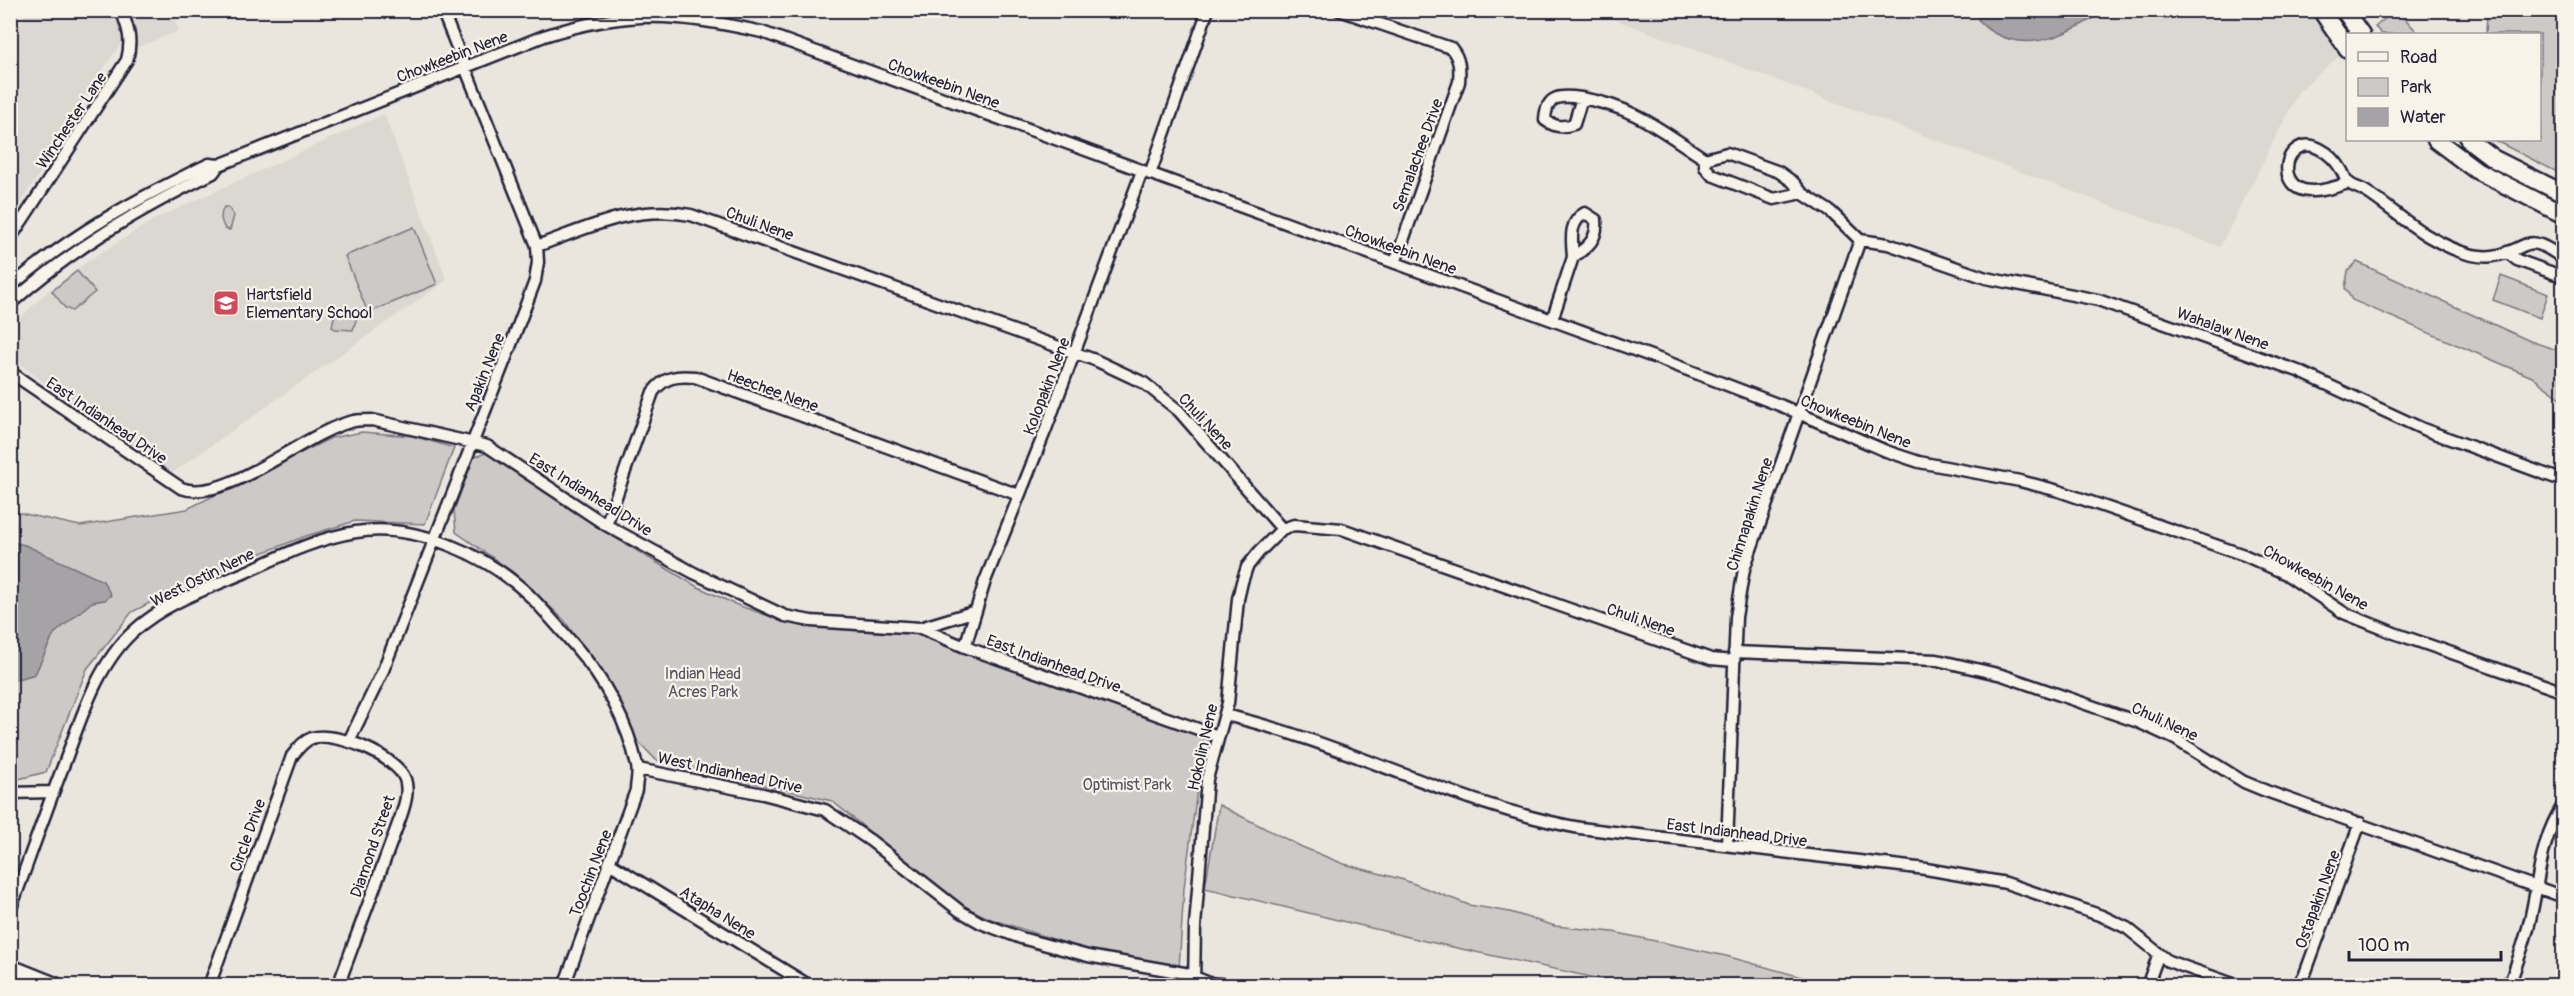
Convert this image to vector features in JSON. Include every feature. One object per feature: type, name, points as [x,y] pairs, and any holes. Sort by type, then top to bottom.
[{"type":"main road","points":[[2321,10],[2346,46]]},
{"type":"main road","points":[[2337,35],[2352,23]]},
{"type":"main road","points":[[2437,141],[2476,170],[2564,214]]},
{"type":"main road","points":[[2470,141],[2494,159],[2564,194]]},
{"type":"main road","points":[[10,968],[55,986]]},
{"type":"street","name":"Winchester Lane","points":[[10,239],[127,60],[131,45],[130,34],[121,10]]},
{"type":"street","name":"Apakin Nene","points":[[349,741],[382,673],[538,270],[537,246],[442,10]]},
{"type":"street","name":"Kolopakin Nene","points":[[965,647],[1019,495],[1208,10]]},
{"type":"street","name":"Semalachee Drive","points":[[1339,10],[1450,48],[1457,56],[1460,67],[1459,82],[1395,263]]},
{"type":"street","name":"Chowkeebin Nene","points":[[12,295],[27,289],[124,218],[209,164],[219,165],[544,36],[597,21],[629,17],[672,16],[699,19],[762,32],[1552,320],[1799,413],[1886,451],[1919,462],[2060,491],[2244,555],[2286,574],[2344,613],[2394,633],[2563,692]]},
{"type":"street","points":[[1582,99],[1625,108],[1705,159],[1727,153],[1779,172],[1793,182],[1802,194],[1831,212],[1860,240]]},
{"type":"street","points":[[2348,183],[2320,190],[2308,191],[2298,188],[2291,181],[2288,162],[2298,147],[2306,144],[2319,148],[2334,159],[2348,183],[2364,190],[2427,236],[2444,245],[2475,255],[2493,256],[2526,242],[2540,244],[2564,259]]},
{"type":"street","points":[[1705,159],[1705,167],[1712,175],[1764,196],[1774,199],[1802,194]]},
{"type":"street","name":"Chowkeebin Nene","points":[[12,295],[19,280],[100,220],[163,192]]},
{"type":"street","name":"Chuli Nene","points":[[537,246],[637,213],[673,212],[719,224],[1122,372],[1161,395],[1179,411],[1282,529],[1294,525],[1342,529],[1711,659],[1734,656],[1937,660],[2002,675],[2138,722],[2184,744],[2244,782],[2564,897]]},
{"type":"street","name":"Chinnapakin Nene","points":[[1727,845],[1736,617],[1744,569],[1860,240]]},
{"type":"street","name":"Wahalaw Nene","points":[[1860,240],[1888,244],[1986,279],[2074,294],[2109,304],[2298,370],[2423,429],[2564,481]]},
{"type":"street","points":[[2507,252],[2517,260],[2564,277]]},
{"type":"street","points":[[1552,320],[1574,257]]},
{"type":"street","points":[[19,280],[27,289]]},
{"type":"street","name":"East Indianhead Drive","points":[[10,372],[181,488],[192,492],[209,490],[241,478],[331,429],[355,421],[372,420],[487,446],[606,525],[722,587],[785,616],[811,621],[920,628],[965,647],[1218,736]]},
{"type":"street","name":"Heechee Nene","points":[[606,525],[637,439],[646,406],[659,384],[680,375],[696,377],[1019,495]]},
{"type":"street","name":"Hokolin Nene","points":[[1194,981],[1195,926],[1207,780],[1225,715],[1242,582],[1247,567],[1258,552],[1282,529]]},
{"type":"street","name":"West Indianhead Drive","points":[[288,553],[313,543],[357,531],[402,531],[434,537],[502,574],[528,594],[588,661],[612,700],[638,769],[815,806],[840,819],[960,911],[981,923],[1021,938],[1088,956],[1157,968],[1194,981],[1238,986]]},
{"type":"street","name":"West Ostin Nene","points":[[10,911],[53,792],[101,675],[115,653],[134,631],[189,597],[288,553]]},
{"type":"street","points":[[920,628],[976,611]]},
{"type":"street","name":"East Indianhead Drive","points":[[1225,715],[1274,726],[1484,802],[1548,822],[1926,869],[2006,883],[2102,916],[2127,928],[2158,956],[2239,986]]},
{"type":"street","name":"Circle Drive","points":[[209,986],[292,756],[301,744],[311,738],[327,736],[349,741]]},
{"type":"street","name":"Diamond Street","points":[[338,986],[401,816],[406,789],[404,778],[390,762],[349,741]]},
{"type":"street","name":"Toochin Nene","points":[[564,986],[636,790],[638,769]]},
{"type":"street","points":[[10,793],[53,792]]},
{"type":"street","points":[[2508,986],[2529,925],[2546,837],[2552,821],[2564,804]]},
{"type":"street","name":"Ostapakin Nene","points":[[2298,985],[2306,974],[2360,823]]},
{"type":"street","name":"Atapha Nene","points":[[609,863],[810,986]]},
{"type":"street","points":[[2147,986],[2158,956]]},
{"type":"shaded area","points":[[28,11],[113,11],[125,38],[86,94],[43,168],[11,217],[11,35]]},
{"type":"shaded area","points":[[122,11],[171,11],[179,31],[136,48]]},
{"type":"shaded area","points":[[1592,11],[2308,11],[2343,53],[2299,91],[2220,247]]},
{"type":"shaded area","name":"Hartsfield Elementary School","points":[[384,114],[447,280],[172,473],[59,394],[11,357],[10,328],[46,293],[89,260],[155,219]]},
{"type":"green space","points":[[2394,11],[2398,11],[2418,33],[2381,33],[2375,27]]},
{"type":"green space","points":[[2487,11],[2563,11],[2563,175],[2496,141],[2541,141],[2541,33],[2486,33]]},
{"type":"green space","points":[[224,207],[228,207],[234,216],[230,230],[225,229],[222,221],[221,213]]},
{"type":"green space","points":[[414,227],[437,284],[368,313],[345,256]]},
{"type":"green space","points":[[2357,262],[2530,341],[2563,352],[2563,400],[2532,377],[2352,300],[2345,288],[2348,271]]},
{"type":"green space","points":[[77,271],[95,292],[72,311],[65,308],[52,291]]},
{"type":"green space","points":[[2501,276],[2548,294],[2540,318],[2493,300]]},
{"type":"green space","points":[[340,306],[351,308],[358,313],[353,330],[332,327],[335,312]]},
{"type":"green space","points":[[362,432],[413,436],[454,448],[425,524],[355,521],[306,536],[200,577],[132,612],[87,669],[46,772],[11,781],[11,511],[80,526],[187,509],[331,438]]},
{"type":"green space","name":"Indian Head Acres Park","points":[[486,453],[517,470],[609,534],[696,586],[737,605],[783,621],[913,632],[1204,738],[1184,888],[1179,968],[1090,951],[991,919],[958,904],[832,801],[656,760],[635,738],[603,676],[564,620],[513,572],[456,532],[454,510],[474,457]]},
{"type":"green space","points":[[1219,805],[1302,847],[1344,864],[1404,880],[1469,905],[1510,912],[1555,926],[1613,932],[1726,956],[1830,985],[1628,985],[1425,941],[1205,888]]},
{"type":"water","points":[[1975,10],[2106,11],[2067,32],[2039,41],[2025,42],[2011,40],[1992,32],[1980,22]]},
{"type":"water","points":[[11,542],[25,545],[103,581],[111,595],[105,600],[92,602],[54,634],[35,674],[11,681]]},
{"type":"place","name":"Hartsfield Elementary School","points":[[226,303]]},
{"type":"park label","name":"Optimist Park","points":[[1127,784]]}]
